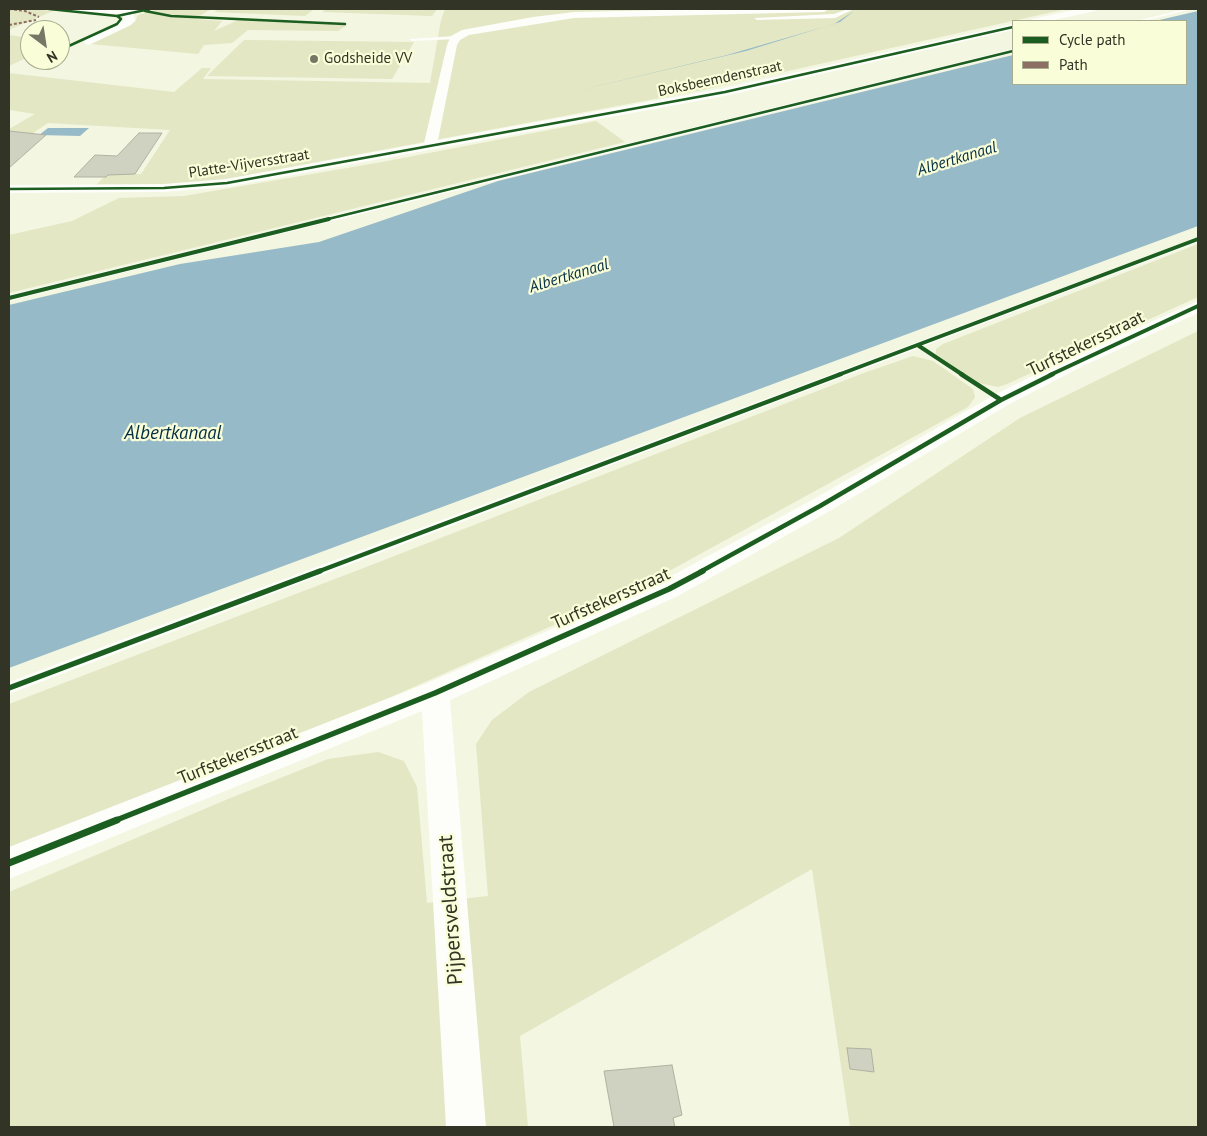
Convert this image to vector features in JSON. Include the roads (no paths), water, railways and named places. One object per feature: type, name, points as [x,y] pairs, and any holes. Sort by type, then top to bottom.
[{"type":"street","points":[[76,9],[107,12],[132,10],[130,20],[126,24],[89,42]]},
{"type":"street","points":[[430,146],[455,38],[466,32],[574,15],[823,9]]},
{"type":"street","points":[[1041,20],[1091,9]]},
{"type":"street","name":"Boksbeemdenstraat","points":[[430,146],[725,92],[1012,26]]},
{"type":"street","name":"Platte-Vijversstraat","points":[[9,189],[155,189],[227,183],[430,146]]},
{"type":"street","name":"Turfstekersstraat","points":[[9,863],[435,693],[668,590],[820,506],[1001,400],[1076,362],[1198,306]]},
{"type":"street","name":"Pijpersveldstraat","points":[[435,693],[466,1127]]},
{"type":"lane","points":[[757,18],[835,16],[852,9]]},
{"type":"lane","points":[[1142,20],[1190,9]]},
{"type":"lane","points":[[412,39],[455,38]]},
{"type":"lane","points":[[9,298],[1012,51]]},
{"type":"lane","points":[[9,688],[1198,239]]},
{"type":"water","points":[[854,11],[840,22],[834,24]]},
{"type":"water","name":"Albertkanaal","points":[[1198,11],[1198,226],[9,668],[9,305],[180,264],[319,242],[498,181],[1012,55],[1012,85],[1187,85],[1187,20],[1159,20]]},
{"type":"water","points":[[826,26],[746,51],[572,92],[727,55]]},
{"type":"water","points":[[48,128],[89,128],[80,136],[39,135]]},
{"type":"place","name":"Godsheide VV","points":[[314,59]]}]
